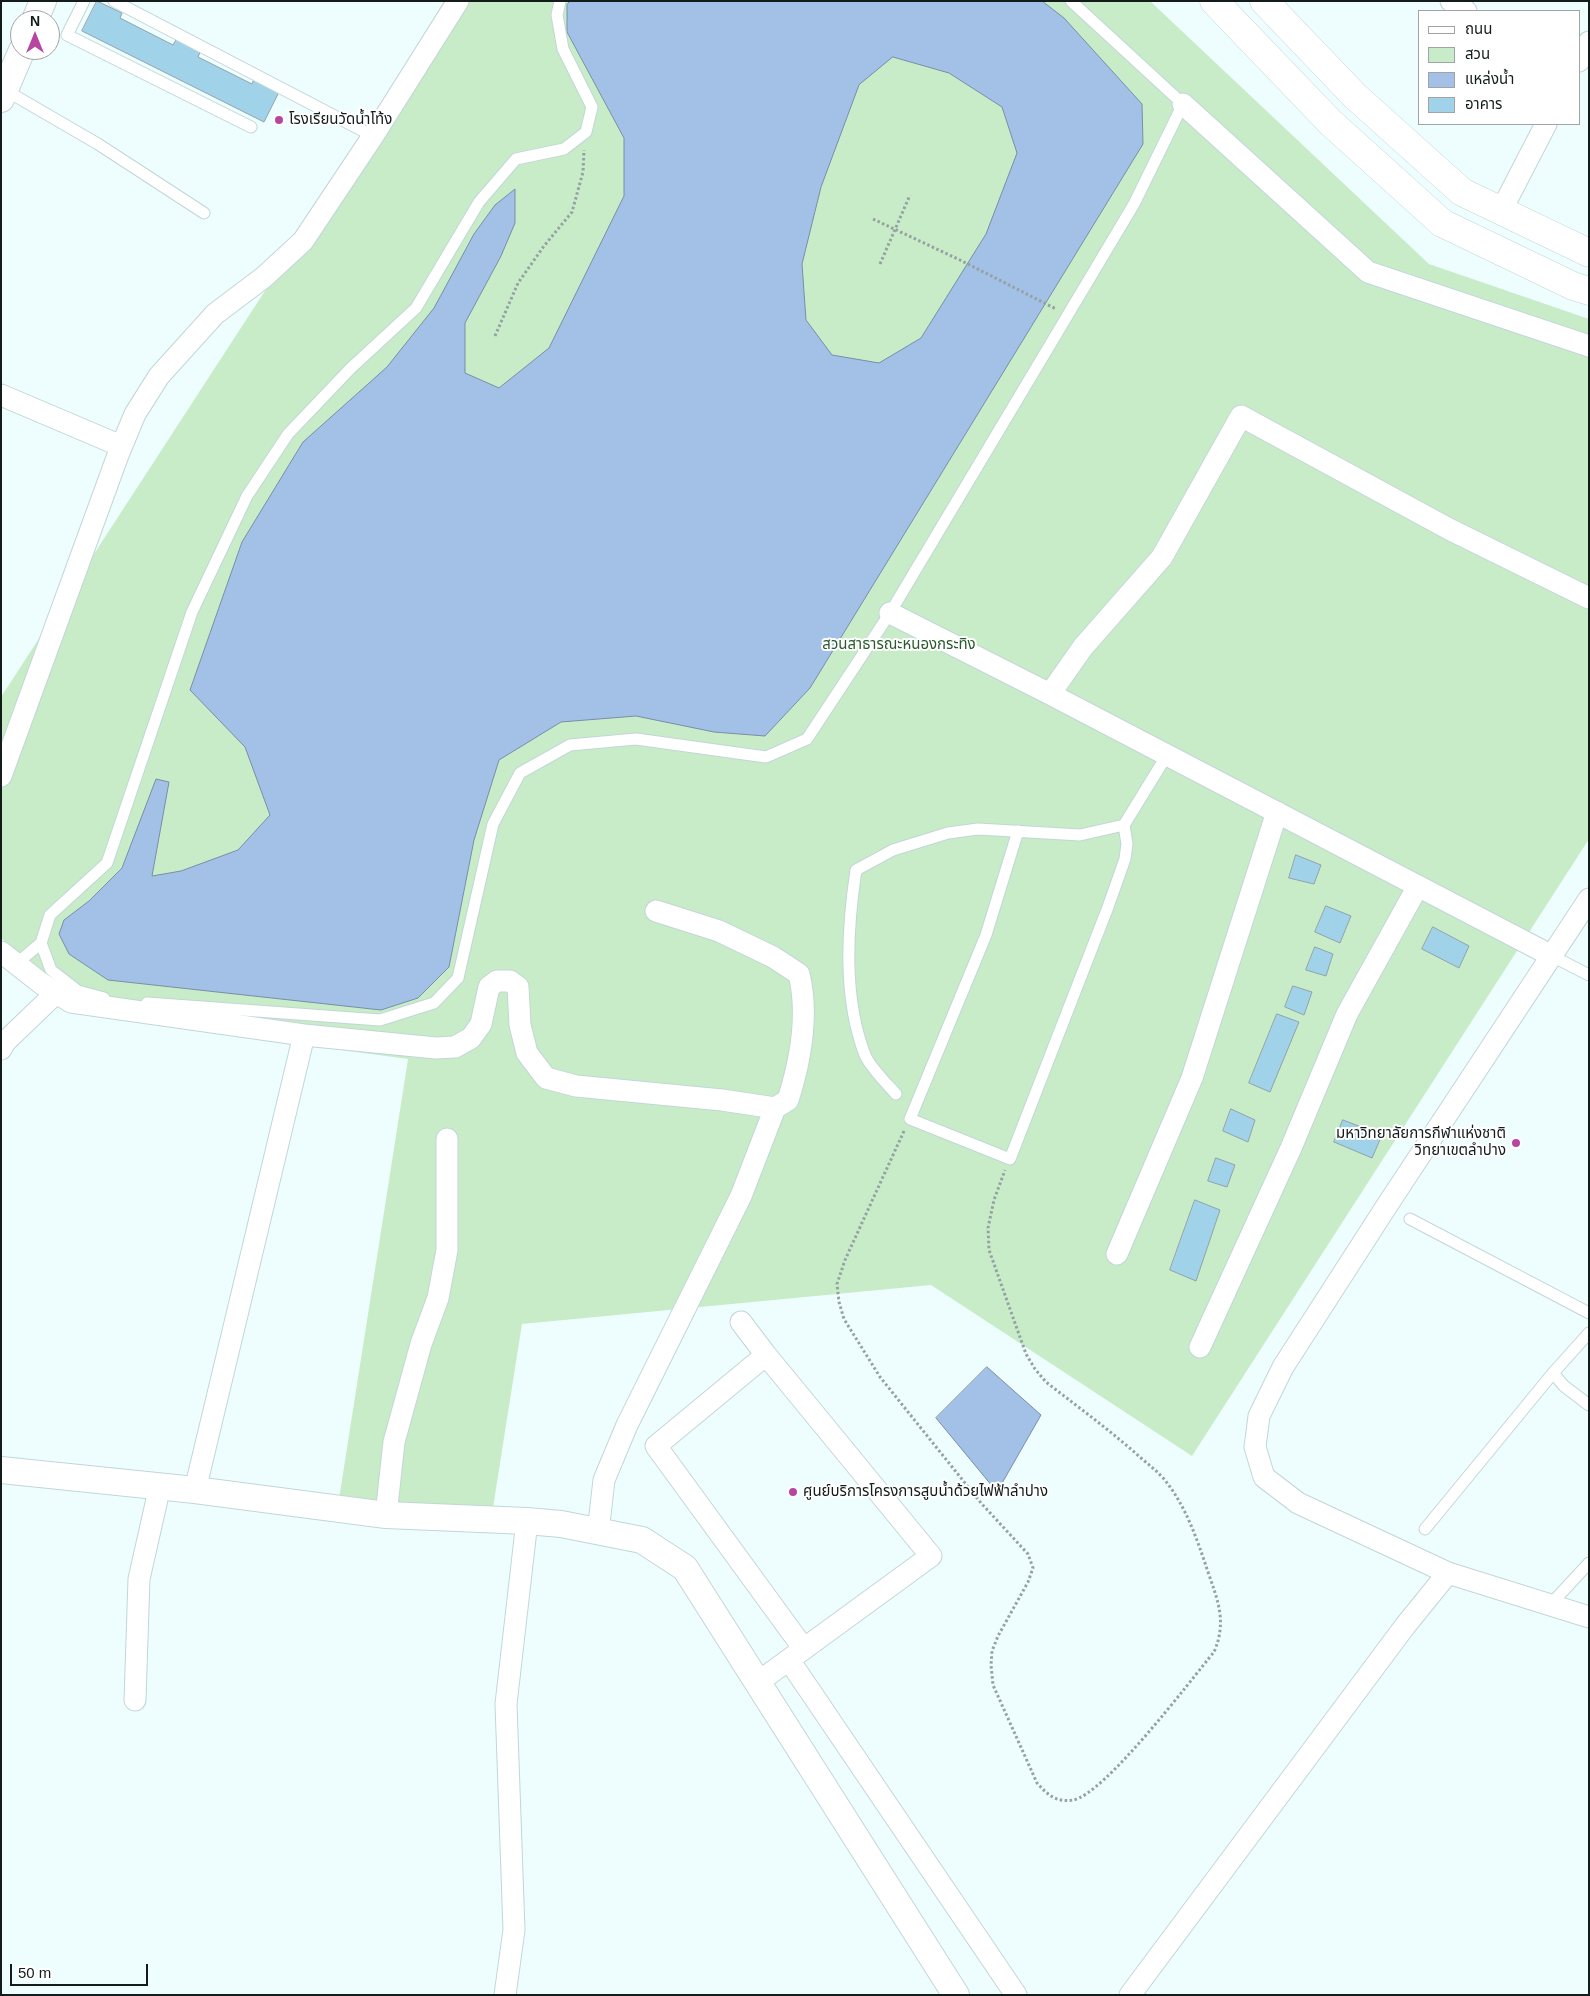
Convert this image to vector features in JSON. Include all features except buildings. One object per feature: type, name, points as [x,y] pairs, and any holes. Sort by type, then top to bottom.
[{"type":"main road","points":[[1214,1],[1330,122],[1442,223],[1573,286],[1589,291]]},
{"type":"main road","points":[[1273,4],[1355,96],[1462,192],[1589,253]]},
{"type":"street","points":[[1,776],[121,446],[135,414],[159,376],[215,314],[264,277],[303,241],[373,136],[458,1]]},
{"type":"street","points":[[1451,1],[1464,10]]},
{"type":"street","points":[[1580,59],[1589,42]]},
{"type":"street","points":[[3,94],[18,60]]},
{"type":"street","points":[[1183,104],[1368,272],[1589,346]]},
{"type":"street","points":[[1501,211],[1545,125]]},
{"type":"street","points":[[1,395],[121,446]]},
{"type":"street","points":[[1050,694],[1083,647],[1162,557],[1241,416],[1449,529],[1589,598]]},
{"type":"street","points":[[890,613],[1050,694],[1552,956]]},
{"type":"street","points":[[1117,1254],[1192,1078],[1277,812]]},
{"type":"street","points":[[1200,1347],[1291,1148],[1347,1014],[1418,886]]},
{"type":"street","points":[[1589,899],[1391,1199],[1289,1358],[1259,1416],[1255,1447],[1264,1477],[1298,1503],[1448,1573],[1589,1617]]},
{"type":"street","points":[[598,1532],[604,1480],[626,1426],[741,1196],[775,1108],[788,1100],[793,1084],[804,1024],[803,992],[799,974],[773,957],[718,931],[656,911]]},
{"type":"street","points":[[8,958],[42,984],[71,1002],[304,1034],[436,1048],[455,1047],[471,1038],[482,1024],[489,987],[496,981],[510,981],[518,986],[520,1025],[527,1053],[546,1078],[576,1086],[722,1100],[775,1108]]},
{"type":"street","points":[[1,1049],[5,1042],[56,993]]},
{"type":"street","points":[[195,1490],[304,1034]]},
{"type":"street","points":[[386,1515],[394,1442],[420,1344],[438,1298],[447,1250],[447,1139]]},
{"type":"street","points":[[741,1322],[931,1556],[757,1683]]},
{"type":"street","points":[[766,1355],[656,1446],[796,1654],[1016,1995]]},
{"type":"street","points":[[1,1470],[195,1490],[386,1515],[561,1524],[642,1540],[685,1568],[956,1995]]},
{"type":"street","points":[[135,1700],[139,1578],[160,1486]]},
{"type":"street","points":[[505,1995],[514,1930],[506,1704],[527,1521]]},
{"type":"street","points":[[1130,1995],[1405,1626],[1448,1573]]},
{"type":"lane","points":[[84,1],[67,35],[251,127]]},
{"type":"lane","points":[[114,1],[373,136]]},
{"type":"lane","points":[[560,1],[557,15],[563,49],[592,108],[586,132],[564,149],[516,159],[479,202],[416,308],[352,368],[288,434],[247,496],[192,612],[107,863],[50,915],[41,943],[51,970],[78,991],[114,1001],[380,1020],[434,1003],[458,978],[493,824],[520,773],[570,745],[636,739],[766,758],[807,739],[890,613],[1134,204],[1183,104],[1071,1]]},
{"type":"lane","points":[[3,94],[98,144],[204,214]]},
{"type":"lane","points":[[1018,831],[986,936],[910,1119],[1010,1159],[1125,859],[1127,844],[1124,825],[1167,755]]},
{"type":"lane","points":[[896,1094],[866,1057],[851,1003],[849,959],[850,906],[856,870],[893,850],[948,833],[978,829],[1080,835],[1124,825]]},
{"type":"lane","points":[[8,958],[41,943]]},
{"type":"lane","points":[[1552,956],[1589,975]]},
{"type":"lane","points":[[1410,1219],[1589,1313]]},
{"type":"lane","points":[[1425,1529],[1553,1373],[1589,1333]]},
{"type":"lane","points":[[1553,1373],[1564,1386],[1589,1405]]},
{"type":"lane","points":[[1550,1605],[1589,1563]]},
{"type":"path","points":[[495,336],[518,283],[544,246],[572,212],[583,172],[586,132]]},
{"type":"path","points":[[880,264],[910,195]]},
{"type":"path","points":[[873,219],[960,260],[1067,315]]},
{"type":"path","points":[[910,1119],[845,1260],[837,1284],[839,1302],[844,1318],[880,1378],[980,1503],[1028,1554],[1033,1568],[1028,1582],[992,1651],[993,1685],[1037,1783],[1049,1796],[1059,1800],[1072,1800],[1085,1796],[1104,1780],[1161,1719],[1214,1652],[1219,1640],[1220,1609],[1193,1527],[1180,1502],[1164,1479],[1129,1447],[1046,1382],[1026,1354],[989,1250],[988,1228],[994,1200],[1010,1159]]},
{"type":"green space","name":"สวนสาธารณะหนองกระทิง","points":[[444,1],[1150,1],[1429,264],[1589,319],[1589,839],[1192,1456],[931,1285],[522,1324],[492,1514],[339,1499],[408,1059],[170,1027],[59,988],[1,938],[1,697],[311,220]]},
{"type":"water","points":[[570,1],[1042,1],[1064,18],[1142,104],[1143,144],[810,688],[765,736],[714,732],[636,716],[561,722],[499,760],[474,840],[449,967],[418,998],[381,1010],[108,980],[69,954],[59,934],[64,920],[89,901],[122,868],[156,779],[169,782],[152,876],[181,871],[238,850],[270,815],[245,747],[190,690],[242,542],[303,442],[387,367],[434,308],[474,234],[495,205],[515,189],[515,223],[501,256],[465,323],[465,373],[499,388],[549,348],[624,196],[624,138],[567,32],[567,5]],"holes":[[[893,57],[949,73],[1002,107],[1017,153],[986,234],[921,338],[879,363],[832,355],[806,320],[802,264],[821,187],[859,85]]]},
{"type":"water","points":[[987,1367],[1041,1415],[997,1492],[936,1418]]},
{"type":"place","name":"โรงเรียนวัดน้ำโท้ง","points":[[279,120]]},
{"type":"place","name":"มหาวิทยาลัยการกีฬาแห่งชาติ วิทยาเขตลำปาง","points":[[1516,1143]]},
{"type":"place","name":"ศูนย์บริการโครงการสูบน้ำด้วยไฟฟ้าลําปาง","points":[[793,1492]]}]
